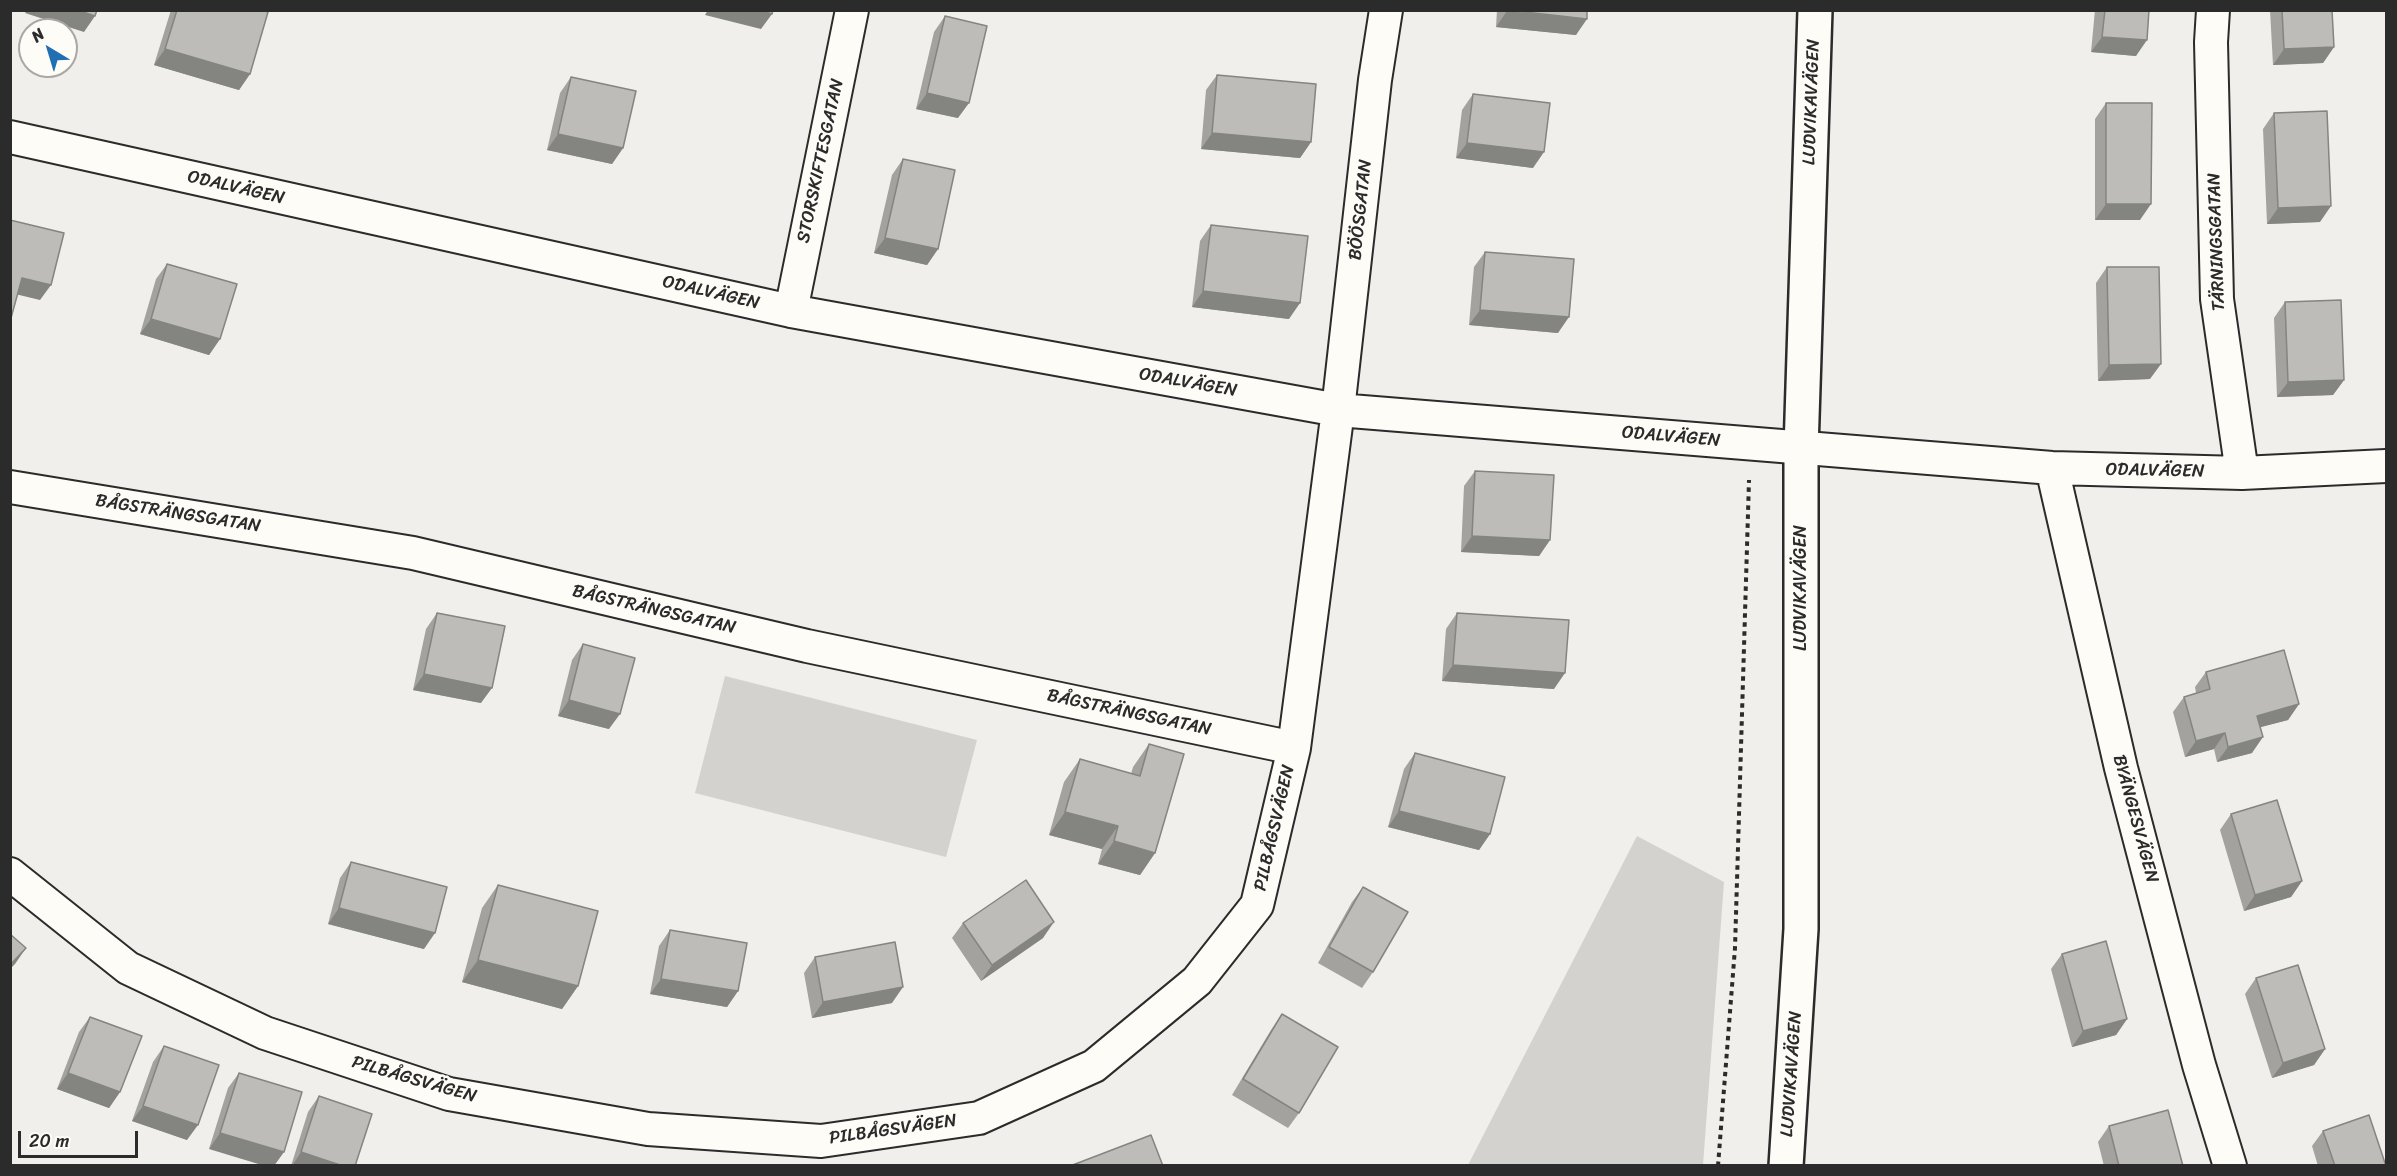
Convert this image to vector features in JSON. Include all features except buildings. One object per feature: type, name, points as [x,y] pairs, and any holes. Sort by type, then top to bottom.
[{"type":"street","name":"STORSKIFTESGATAN","points":[[791,311],[852,10]]},
{"type":"street","name":"BÖÖSGATAN","points":[[1338,410],[1386,10]]},
{"type":"street","name":"LUDVIKAVÄGEN","points":[[1786,1166],[1801,929],[1801,448],[1815,10]]},
{"type":"street","name":"TÄRNINGSGATAN","points":[[2213,10],[2211,42],[2217,299],[2242,473]]},
{"type":"street","name":"ODALVÄGEN","points":[[10,137],[791,311],[1338,410],[2052,468],[2242,473],[2386,466]]},
{"type":"street","name":"PILBÅGSVÄGEN","points":[[10,874],[128,968],[275,1037],[449,1094],[648,1130],[821,1141],[979,1118],[1094,1066],[1197,981],[1257,905],[1294,748],[1338,410]]},
{"type":"street","name":"BYÄNGESVÄGEN","points":[[2052,468],[2121,768],[2199,1065],[2230,1166]]},
{"type":"street","name":"BÅGSTRÄNGSGATAN","points":[[10,487],[413,553],[807,646],[1294,748]]},
{"type":"path","points":[[1718,1166],[1735,948],[1750,444]]},
{"type":"shaded area","points":[[725,676],[977,740],[946,857],[695,793]]},
{"type":"shaded area","points":[[1637,836],[1724,882],[1703,1165],[1468,1165]]}]
